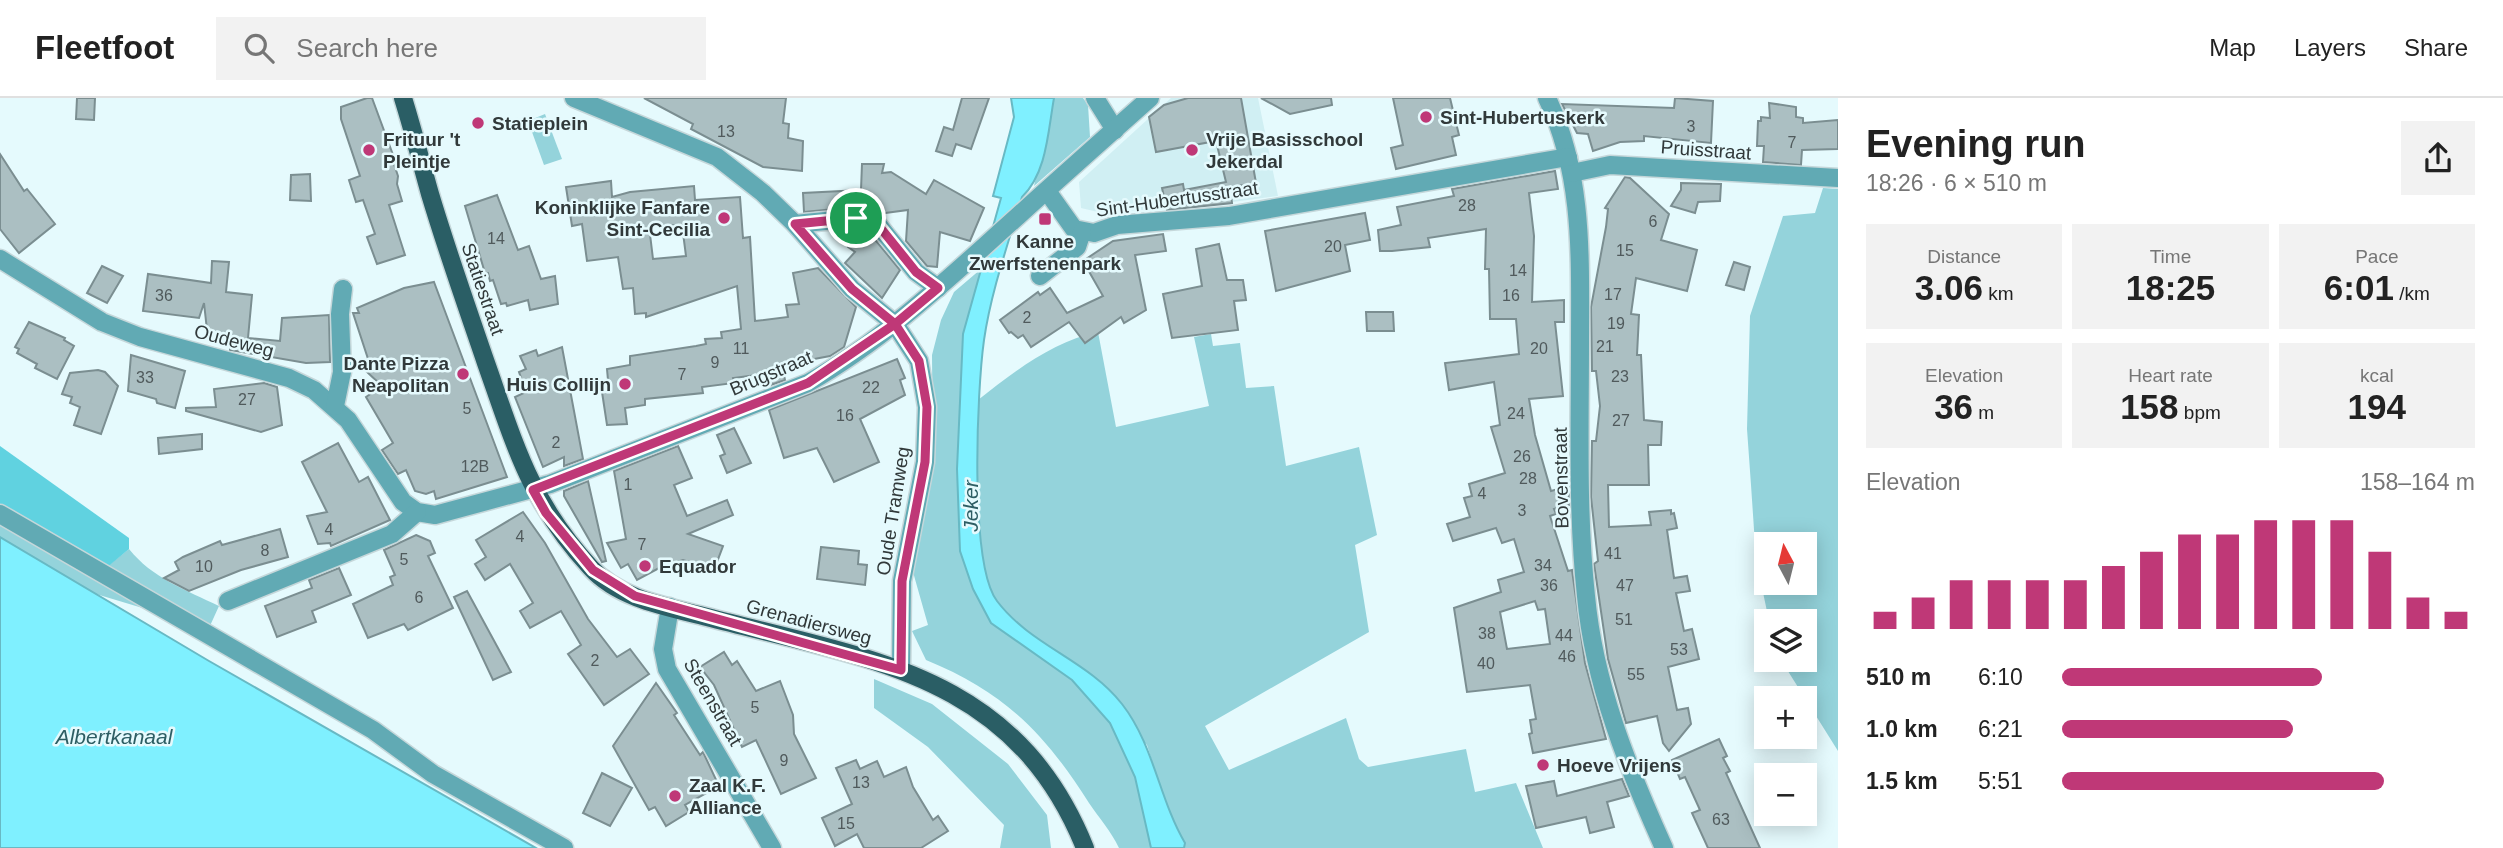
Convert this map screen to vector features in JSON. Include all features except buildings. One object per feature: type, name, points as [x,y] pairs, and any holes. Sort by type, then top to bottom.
[{"type":"main road","name":"Statiestraat","points":[[403,98],[449,253],[533,490]]},
{"type":"main road","name":"Grenadiersweg","points":[[533,490],[546,513],[593,570],[635,596],[901,670],[947,689],[976,706],[1010,734],[1043,770],[1069,810],[1085,848]]},
{"type":"street","name":"Oude Tramweg","points":[[574,98],[717,157],[795,224],[852,289],[895,324],[919,361],[927,407],[925,462],[902,581],[901,670]]},
{"type":"street","points":[[1095,98],[1115,130]]},
{"type":"street","name":"Brugstraat","points":[[533,490],[808,383],[895,324],[1150,98]]},
{"type":"street","name":"Bovenstraat","points":[[1546,98],[1570,165],[1580,248],[1580,478],[1586,596],[1594,655],[1607,702],[1664,848]]},
{"type":"street","name":"Pruisstraat","points":[[1570,165],[1838,178]]},
{"type":"street","name":"Sint-Hubertusstraat","points":[[1046,191],[1074,229],[1094,233],[1117,225],[1229,216],[1411,181],[1570,165]]},
{"type":"street","points":[[795,224],[856,218],[879,226],[916,272],[938,288]]},
{"type":"street","name":"Sint-Hubertusstraat","points":[[1040,276],[1077,247],[1082,232]]},
{"type":"street","name":"Oudeweg","points":[[0,259],[102,322],[140,337],[289,377],[314,390],[335,406],[403,502],[417,512]]},
{"type":"street","points":[[335,406],[342,372],[340,314],[343,289]]},
{"type":"street","points":[[228,601],[392,534],[417,512],[435,514],[533,490]]},
{"type":"street","points":[[0,514],[373,730],[433,774],[564,848]]},
{"type":"street","name":"Steenstraat","points":[[670,607],[663,649],[667,669],[772,848]]},
{"type":"shaded area","points":[[1054,98],[1083,98],[1088,105],[1090,137],[1034,186]]},
{"type":"shaded area","name":"Vrije Basisschool Jekerdal","points":[[1171,98],[1258,98],[1278,196],[1187,208],[1098,212],[1081,208],[1079,182]]},
{"type":"shaded area","points":[[545,114],[562,159],[544,165],[528,121]]},
{"type":"shaded area","points":[[1823,188],[1838,189],[1838,751],[1817,717],[1817,686],[1797,686],[1789,672],[1817,672],[1817,609],[1766,609],[1764,595],[1817,595],[1817,532],[1754,532],[1747,429],[1750,316],[1783,216],[1815,213]]},
{"type":"shaded area","points":[[981,269],[963,334],[957,469],[960,551],[973,589],[991,623],[1072,680],[1110,723],[1135,777],[1151,848],[1119,848],[1056,755],[1038,735],[1020,717],[978,686],[926,660],[912,631],[928,625],[911,565],[933,471],[932,355],[941,320],[954,292]]},
{"type":"shaded area","points":[[1098,332],[1116,427],[1209,406],[1194,337],[1211,334],[1213,346],[1240,343],[1246,388],[1274,386],[1286,466],[1359,447],[1377,535],[1355,545],[1369,632],[1205,726],[1229,770],[1346,718],[1359,759],[1368,767],[1466,749],[1475,792],[1516,783],[1543,848],[1184,848],[1185,843],[1169,816],[1147,745],[1054,651],[1019,628],[995,599],[985,579],[978,512],[978,400],[1050,350]]},
{"type":"shaded area","points":[[0,446],[129,538],[129,549],[105,569],[0,508]]},
{"type":"shaded area","points":[[0,508],[104,569],[129,549],[159,576],[219,606],[209,628],[96,594],[0,537]]},
{"type":"shaded area","points":[[874,679],[932,704],[1008,764],[1047,815],[1051,848],[1000,848],[1004,825],[928,747],[874,708]]},
{"type":"water","name":"Jeker","points":[[1011,98],[1054,98],[1042,164],[1022,197],[995,286],[984,340],[977,475],[982,552],[988,581],[997,601],[1011,617],[1093,676],[1122,704],[1142,737],[1185,843],[1184,848],[1151,848],[1135,777],[1110,723],[1072,680],[991,623],[973,589],[960,551],[957,469],[963,334],[1001,198],[993,196],[1014,117]]},
{"type":"water","name":"Albertkanaal","points":[[0,537],[209,661],[536,848],[0,848]]},
{"type":"place","name":"Sint-Hubertuskerk","points":[[1426,117]]},
{"type":"place","name":"Statieplein","points":[[478,123]]},
{"type":"place","name":"Frituur 't Pleintje","points":[[369,150]]},
{"type":"place","name":"Vrije Basisschool Jekerdal","points":[[1192,150]]},
{"type":"place","name":"Koninklijke Fanfare Sint-Cecilia","points":[[724,218]]},
{"type":"place","name":"Kanne Zwerfstenenpark","points":[[1045,219]]},
{"type":"place","name":"Dante Pizza Neapolitan","points":[[463,374]]},
{"type":"place","name":"Huis Collijn","points":[[625,384]]},
{"type":"place","name":"Equador","points":[[645,566]]},
{"type":"place","name":"Hoeve Vrijens","points":[[1543,765]]},
{"type":"place","name":"Zaal K.F. Alliance","points":[[675,796]]},
{"type":"route","points":[[856,218],[795,224],[852,289],[895,324],[919,361],[927,407],[925,462],[902,581],[901,670],[635,596],[611,584],[593,570],[546,513],[533,490],[808,383],[836,367],[895,324],[938,288],[916,272],[879,226],[856,218]]}]
